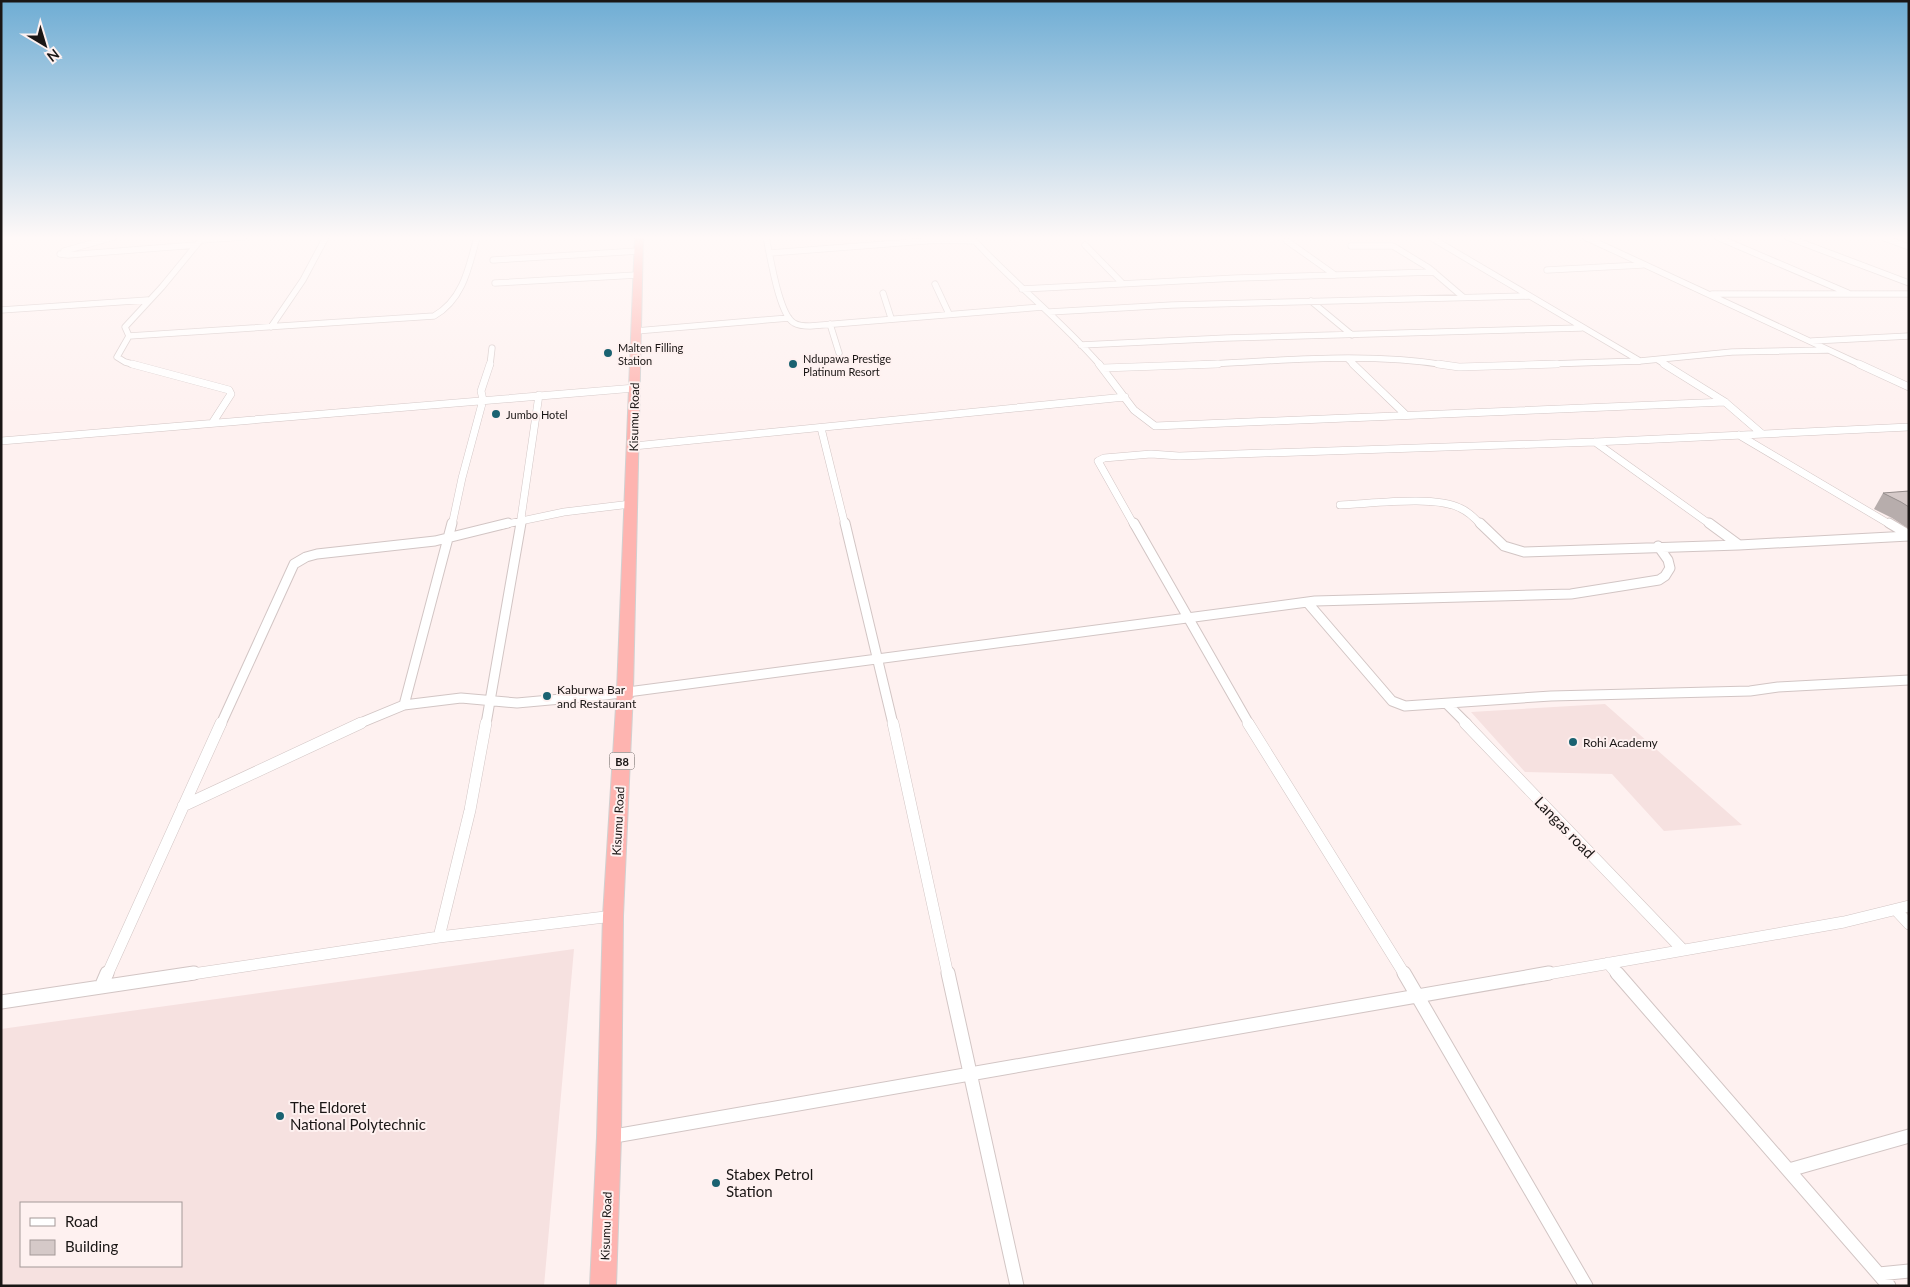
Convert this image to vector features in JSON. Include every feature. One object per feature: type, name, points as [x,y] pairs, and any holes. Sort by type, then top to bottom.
[{"type":"highway","name":"Kisumu Road","points":[[604,1286],[613,916],[625,691],[634,446],[637,297]]},
{"type":"street","points":[[151,297],[126,327],[129,336],[117,358],[220,386],[231,392],[213,422]]},
{"type":"street","points":[[272,327],[292,297]]},
{"type":"street","points":[[129,336],[410,319],[440,314],[451,306],[457,297]]},
{"type":"street","points":[[780,297],[789,318],[800,325],[1042,307]]},
{"type":"street","points":[[884,297],[891,318]]},
{"type":"street","points":[[941,297],[949,314]]},
{"type":"street","points":[[1031,297],[1081,344],[1148,423],[1159,427],[1405,414],[1725,402]]},
{"type":"street","points":[[1049,312],[1172,305],[1461,297]]},
{"type":"street","points":[[1530,297],[1640,361]]},
{"type":"street","points":[[1716,297],[1909,387]]},
{"type":"street","points":[[1,310],[148,300]]},
{"type":"street","points":[[1311,301],[1352,336]]},
{"type":"street","points":[[636,331],[789,318]]},
{"type":"street","points":[[830,324],[839,352]]},
{"type":"street","points":[[1081,344],[1581,328]]},
{"type":"street","points":[[1809,341],[1909,336]]},
{"type":"street","points":[[404,705],[449,538],[462,478],[476,434],[483,400],[481,391],[492,361],[492,348]]},
{"type":"street","points":[[1103,368],[1348,359],[1408,359],[1459,367],[1640,361],[1732,352],[1828,350]]},
{"type":"street","points":[[1348,359],[1405,414]]},
{"type":"street","points":[[1658,360],[1725,402],[1762,433]]},
{"type":"street","points":[[1,441],[635,388]]},
{"type":"street","points":[[439,938],[470,810],[490,701],[505,602],[521,521],[539,395]]},
{"type":"street","points":[[634,446],[1125,397]]},
{"type":"street","points":[[1586,1286],[1418,996],[1260,744],[1098,463],[1100,459],[1151,454],[1238,454],[1595,442],[1909,427]]},
{"type":"street","points":[[821,428],[879,660],[1017,1286]]},
{"type":"street","points":[[1739,435],[1909,536]]},
{"type":"street","points":[[1595,442],[1739,545]]},
{"type":"street","points":[[101,987],[294,564],[306,557],[317,554],[422,543],[577,510],[631,504]]},
{"type":"street","points":[[1340,505],[1450,504],[1467,512],[1497,542],[1515,551],[1739,545],[1909,536]]},
{"type":"street","points":[[183,806],[374,717],[404,705],[472,697],[490,701],[517,703],[548,701],[879,660],[1307,602],[1572,594],[1635,585],[1659,580],[1668,575],[1672,568],[1671,563],[1658,546]]},
{"type":"street","points":[[1307,602],[1392,701],[1405,706],[1551,696],[1750,691],[1778,687],[1909,680]]},
{"type":"street","name":"Langas road","points":[[1447,704],[1683,950]]},
{"type":"street","points":[[609,1137],[1844,922],[1909,906]]},
{"type":"street","points":[[1896,910],[1909,924]]},
{"type":"street","points":[[1,1002],[439,938],[613,916]]},
{"type":"street","points":[[1608,963],[1889,1286]]},
{"type":"street","points":[[1789,1170],[1909,1136]]},
{"type":"street","points":[[1879,1274],[1909,1271]]},
{"type":"shaded area","name":"Rohi Academy","points":[[1605,704],[1742,825],[1664,831],[1612,774],[1525,772],[1471,712]]},
{"type":"shaded area","name":"The Eldoret National Polytechnic","points":[[574,949],[544,1286],[1,1286],[1,1029]]},
{"type":"building","points":[[1909,491],[1909,507],[1883,493]]},
{"type":"place","name":"Malten Filling Station","points":[[608,353]]},
{"type":"place","name":"Ndupawa Prestige Platinum Resort","points":[[793,364]]},
{"type":"place","name":"Jumbo Hotel","points":[[496,414]]},
{"type":"place","name":"Kaburwa Bar and Restaurant","points":[[547,696]]},
{"type":"place","name":"Rohi Academy","points":[[1573,742]]},
{"type":"place","name":"The Eldoret National Polytechnic","points":[[280,1116]]},
{"type":"place","name":"Stabex Petrol Station","points":[[716,1183]]}]
